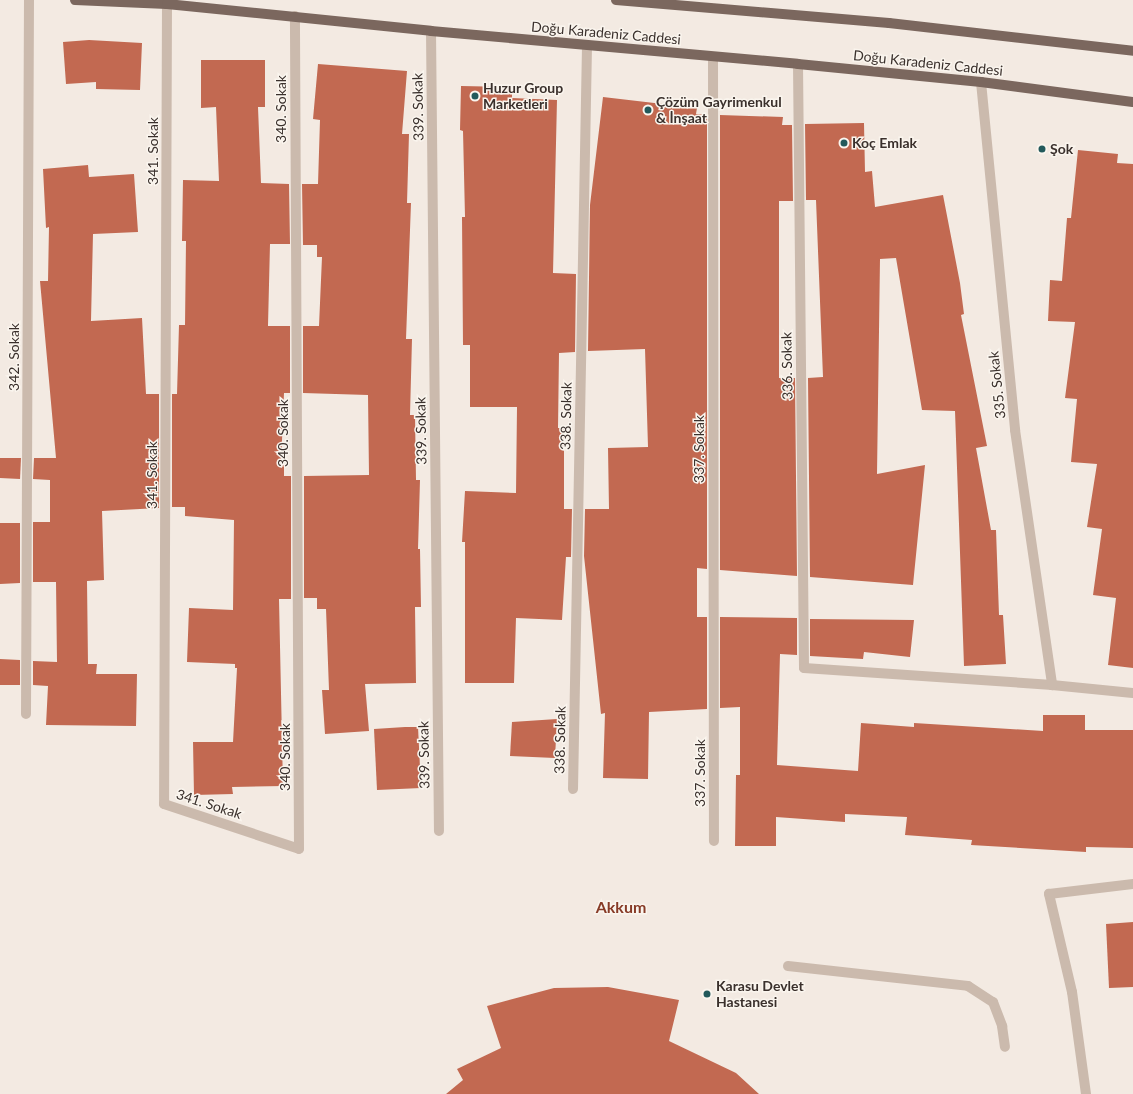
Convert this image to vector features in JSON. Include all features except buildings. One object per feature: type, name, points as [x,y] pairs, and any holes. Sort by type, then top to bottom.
[{"type":"main road","name":"Doğu Karadeniz Caddesi","points":[[75,0],[167,4],[431,31],[798,64],[981,82],[1133,102]]},
{"type":"main road","points":[[616,0],[889,23],[1133,51]]},
{"type":"street","name":"342. Sokak","points":[[26,714],[29,0]]},
{"type":"street","name":"341. Sokak","points":[[167,4],[164,804],[299,849]]},
{"type":"street","name":"340. Sokak","points":[[295,16],[299,849]]},
{"type":"street","name":"339. Sokak","points":[[431,31],[439,831]]},
{"type":"street","name":"338. Sokak","points":[[573,789],[587,45]]},
{"type":"street","name":"337. Sokak","points":[[713,57],[714,842]]},
{"type":"street","name":"336. Sokak","points":[[798,64],[804,668],[1052,685]]},
{"type":"street","name":"335. Sokak","points":[[981,82],[1015,430],[1052,685]]},
{"type":"street","points":[[1052,685],[1133,693]]},
{"type":"street","points":[[1086,1094],[1072,992],[1049,894],[1133,884]]},
{"type":"street","points":[[788,966],[968,986],[993,1002],[1002,1026],[1005,1047]]},
{"type":"place","name":"Huzur Group Marketleri","points":[[475,96]]},
{"type":"place","name":"Çözüm Gayrimenkul & İnşaat","points":[[648,110]]},
{"type":"place","name":"Koç Emlak","points":[[844,143]]},
{"type":"place","name":"Şok","points":[[1042,149]]},
{"type":"place","name":"Karasu Devlet Hastanesi","points":[[707,994]]},
{"type":"district","name":"Akkum","points":[[621,907]]}]
